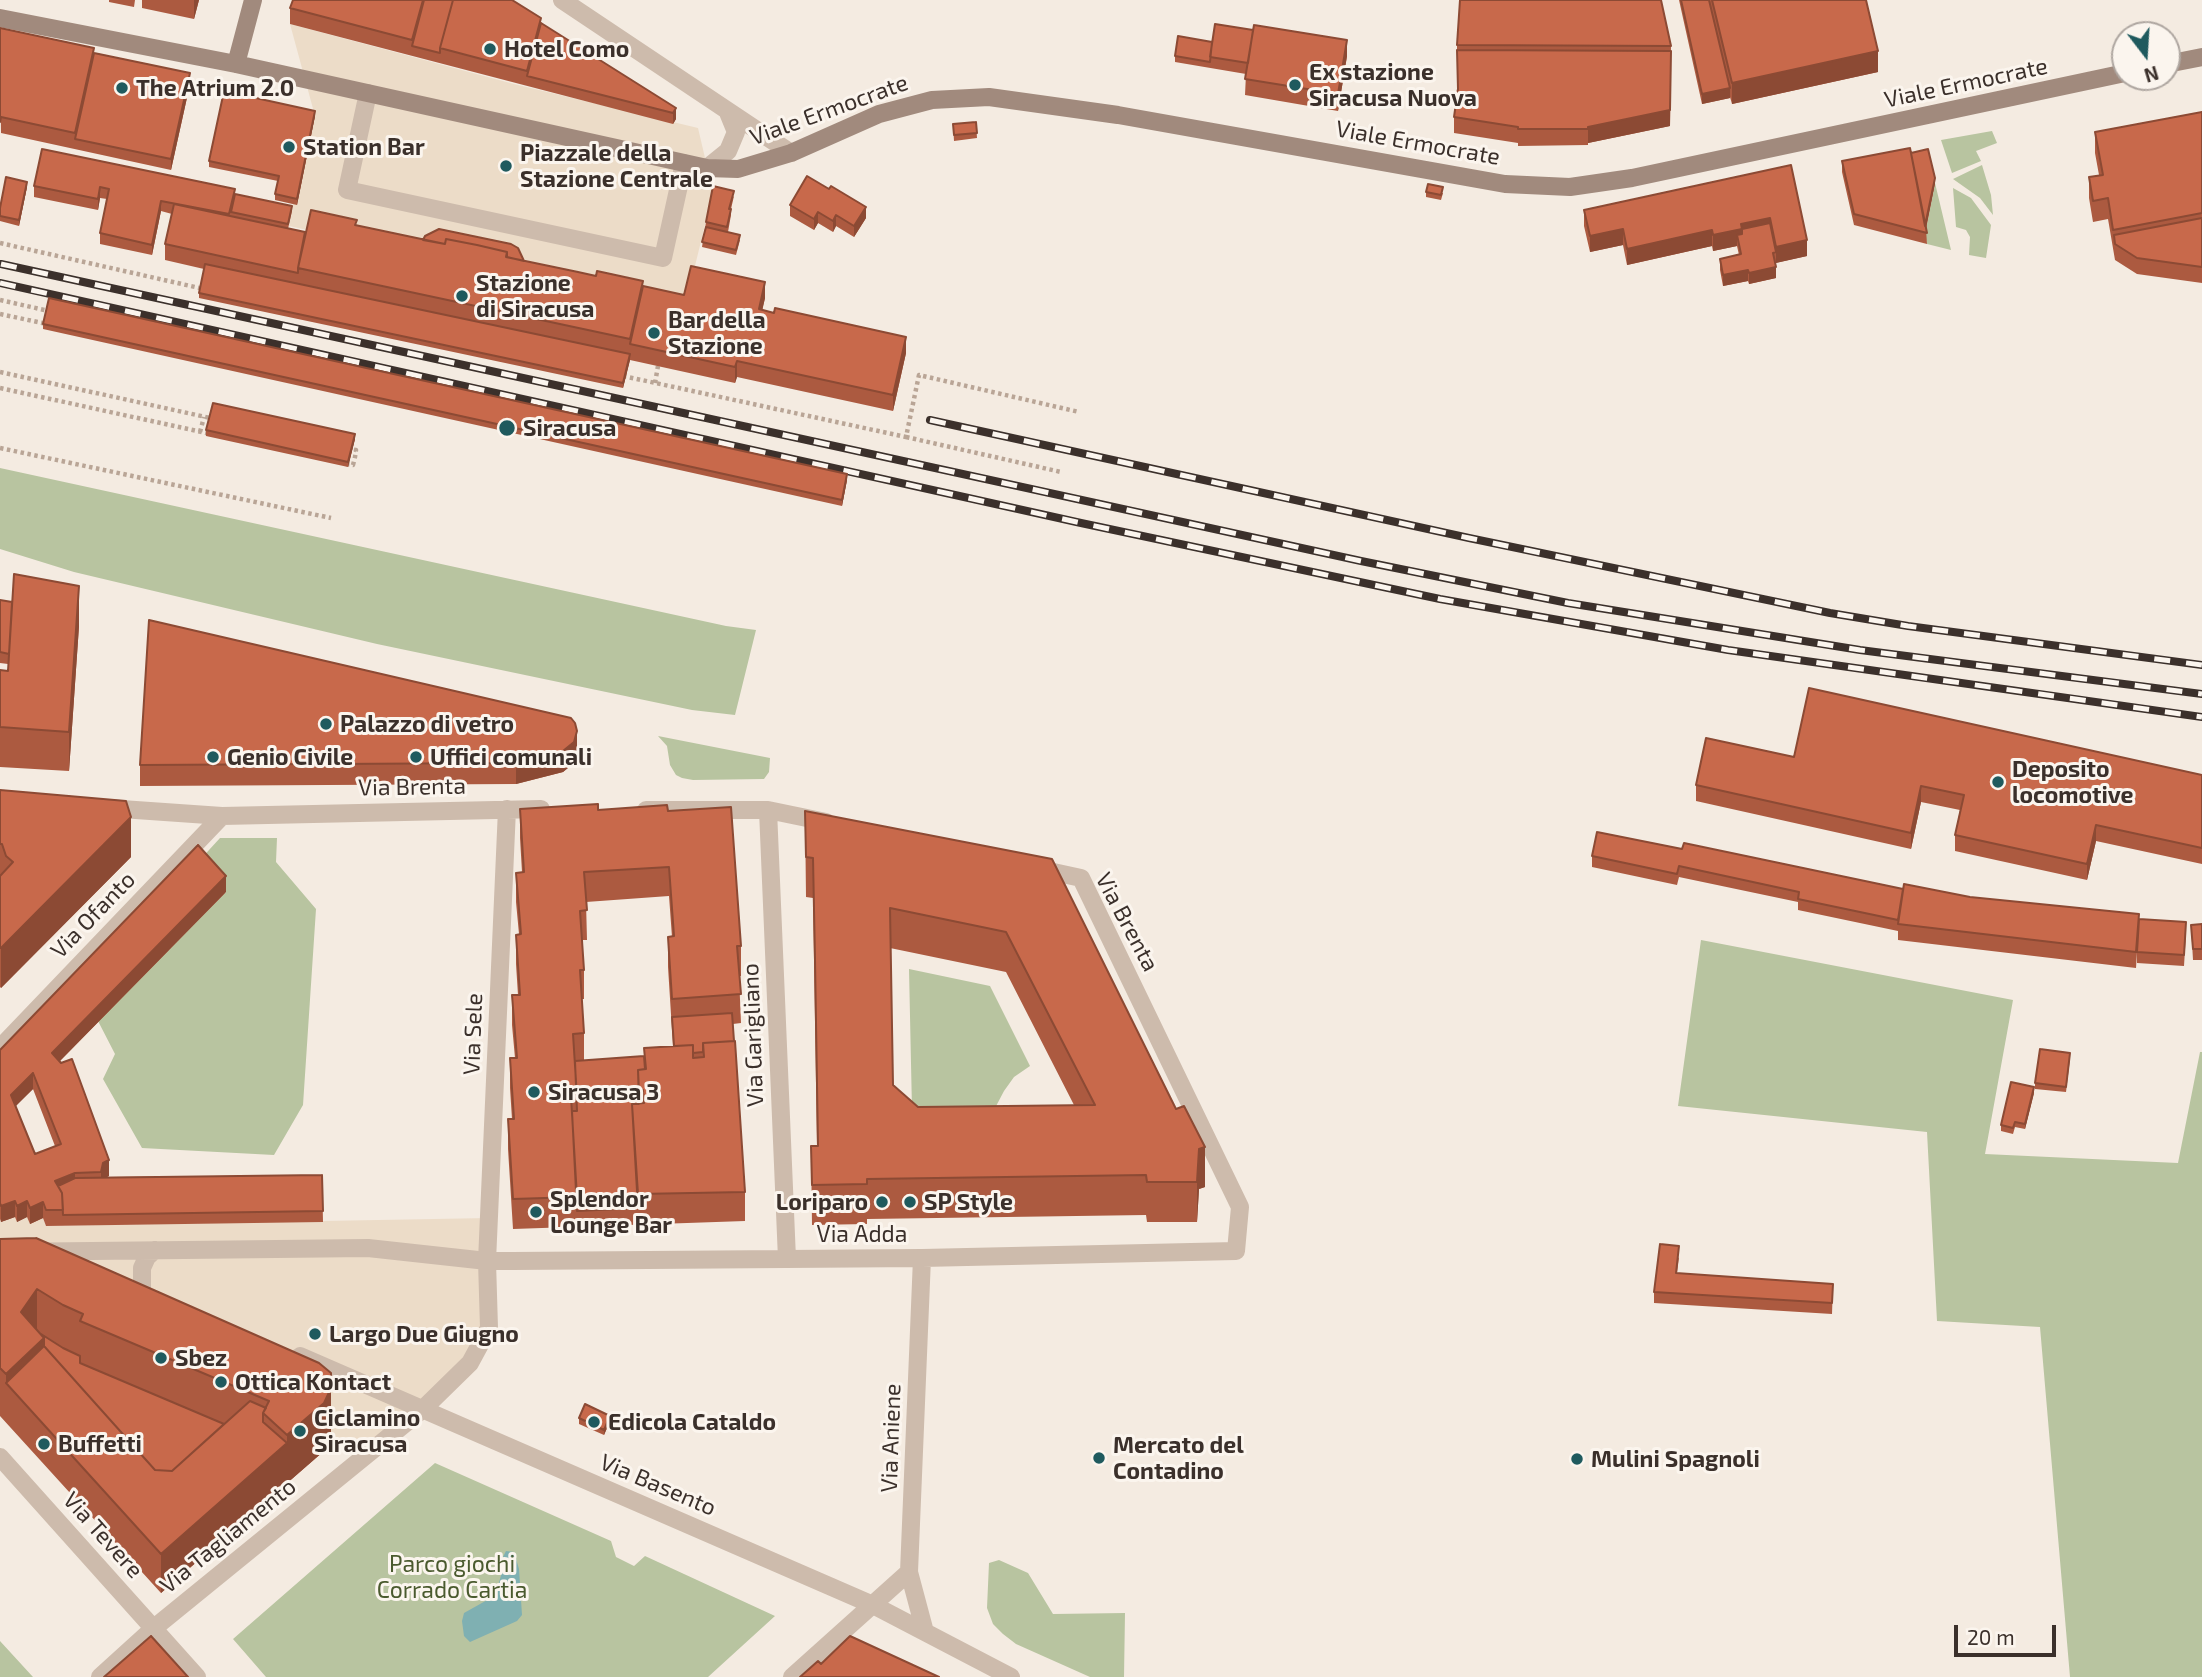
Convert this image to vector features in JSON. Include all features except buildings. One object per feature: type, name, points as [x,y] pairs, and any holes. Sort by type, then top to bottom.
[{"type":"main road","points":[[236,64],[253,0]]},
{"type":"main road","name":"Viale Ermocrate","points":[[0,18],[236,64],[707,168],[738,169],[791,153],[879,114],[932,100],[989,97],[1118,115],[1505,184],[1570,187],[1659,173],[2111,76]]},
{"type":"main road","points":[[2181,61],[2202,57]]},
{"type":"street","points":[[562,0],[791,153]]},
{"type":"street","points":[[368,93],[347,190],[663,258],[684,163]]},
{"type":"street","points":[[707,168],[729,151],[736,132],[727,110]]},
{"type":"street","name":"Via Brenta","points":[[83,806],[222,816],[562,810]]},
{"type":"street","name":"Via Sele","points":[[422,1409],[470,1363],[489,1328],[487,1261],[507,809]]},
{"type":"street","points":[[630,810],[768,810],[849,827]]},
{"type":"street","name":"Via Garigliano","points":[[768,810],[787,1259]]},
{"type":"street","name":"Via Ofanto","points":[[0,1048],[222,816]]},
{"type":"street","name":"Via Brenta","points":[[1013,863],[1081,878],[1240,1207],[1236,1251]]},
{"type":"street","name":"Via Adda","points":[[0,1252],[368,1248],[487,1261],[922,1258],[1236,1251]]},
{"type":"street","points":[[142,1290],[142,1268],[147,1257],[155,1250]]},
{"type":"street","name":"Via Aniene","points":[[922,1258],[909,1572],[925,1632]]},
{"type":"street","points":[[119,1285],[161,1294]]},
{"type":"street","name":"Via Basento","points":[[286,1349],[873,1605],[925,1632]]},
{"type":"street","name":"Via Tagliamento","points":[[100,1677],[154,1628],[422,1409]]},
{"type":"street","name":"Via Tevere","points":[[0,1457],[197,1677]]},
{"type":"street","points":[[792,1677],[909,1572]]},
{"type":"street","points":[[925,1632],[1011,1677]]},
{"type":"path","points":[[0,243],[205,289]]},
{"type":"path","points":[[0,300],[52,312]]},
{"type":"path","points":[[0,314],[54,326]]},
{"type":"path","points":[[655,383],[658,366]]},
{"type":"path","points":[[0,372],[217,419]]},
{"type":"path","points":[[616,374],[1062,472]]},
{"type":"path","points":[[906,437],[919,375],[1079,412]]},
{"type":"path","points":[[0,388],[213,435]]},
{"type":"path","points":[[201,432],[204,417]]},
{"type":"path","points":[[202,423],[214,426]]},
{"type":"path","points":[[340,462],[353,465],[356,450],[344,447]]},
{"type":"path","points":[[0,448],[331,519]]},
{"type":"path","points":[[342,454],[355,457]]},
{"type":"green space","points":[[1992,131],[1997,143],[1976,151],[1981,161],[1952,173],[1941,140]]},
{"type":"green space","points":[[1982,165],[1991,195],[1993,215],[1980,198],[1953,179]]},
{"type":"green space","points":[[1935,183],[1951,250],[1927,244],[1925,234]]},
{"type":"green space","points":[[1953,188],[1971,198],[1991,225],[1986,258],[1969,255],[1970,237],[1966,230],[1956,227]]},
{"type":"green space","points":[[0,468],[726,626],[756,630],[735,715],[692,710],[377,644],[74,572],[0,549]]},
{"type":"green space","points":[[658,736],[770,758],[769,772],[764,779],[682,778],[676,775],[670,765],[667,746]]},
{"type":"green space","points":[[220,838],[277,838],[276,862],[316,909],[303,1105],[274,1155],[142,1148],[103,1079],[115,1054],[98,1021],[226,892],[198,862]]},
{"type":"green space","points":[[1701,940],[2013,1000],[1985,1154],[2178,1163],[2202,1052],[2202,1677],[2070,1677],[2040,1327],[1937,1321],[1927,1132],[1678,1106]]},
{"type":"green space","points":[[909,969],[990,986],[1030,1066],[1014,1077],[994,1110],[912,1110]]},
{"type":"green space","name":"Parco giochi Corrado Cartia","points":[[435,1463],[611,1541],[616,1557],[634,1566],[645,1556],[775,1616],[708,1677],[266,1677],[233,1639]]},
{"type":"green space","points":[[999,1560],[1028,1573],[1053,1614],[1125,1613],[1124,1677],[1090,1677],[1016,1644],[1003,1634],[993,1624],[987,1608],[989,1563]]},
{"type":"green space","points":[[0,1641],[33,1677],[0,1677]]},
{"type":"shaded area","name":"Piazzale della Stazione Centrale","points":[[290,24],[514,84],[698,128],[713,192],[684,311],[289,226],[293,204],[297,204],[315,116]]},
{"type":"shaded area","name":"Largo Due Giugno","points":[[15,1217],[18,1222],[27,1217],[30,1223],[43,1218],[46,1226],[489,1218],[489,1328],[470,1363],[369,1452],[331,1437],[331,1422],[319,1411],[0,1287],[0,1220],[2,1222]]},
{"type":"water","points":[[506,1551],[514,1552],[519,1569],[522,1615],[517,1621],[470,1642],[464,1636],[464,1613],[489,1599],[498,1586],[502,1572],[501,1561]]},
{"type":"railway","points":[[1,264],[1361,561],[1568,603],[1860,650],[2202,694]]},
{"type":"railway","points":[[0,283],[1081,523],[1440,599],[1728,650],[2202,717]]},
{"type":"railway","points":[[930,420],[1469,538],[1830,613],[2202,665]]},
{"type":"place","name":"Hotel Como","points":[[490,49]]},
{"type":"place","name":"Ex stazione Siracusa Nuova","points":[[1295,85]]},
{"type":"place","name":"The Atrium 2.0","points":[[122,88]]},
{"type":"place","name":"Station Bar","points":[[289,147]]},
{"type":"place","name":"Piazzale della Stazione Centrale","points":[[506,166]]},
{"type":"place","name":"Stazione di Siracusa","points":[[462,296]]},
{"type":"place","name":"Bar della Stazione","points":[[654,333]]},
{"type":"place","name":"Siracusa","points":[[507,428]]},
{"type":"place","name":"Palazzo di vetro","points":[[326,724]]},
{"type":"place","name":"Genio Civile","points":[[213,757]]},
{"type":"place","name":"Uffici comunali","points":[[416,757]]},
{"type":"place","name":"Deposito locomotive","points":[[1998,782]]},
{"type":"place","name":"Siracusa 3","points":[[534,1092]]},
{"type":"place","name":"Loriparo","points":[[882,1202]]},
{"type":"place","name":"SP Style","points":[[910,1202]]},
{"type":"place","name":"Splendor Lounge Bar","points":[[536,1212]]},
{"type":"place","name":"Largo Due Giugno","points":[[315,1334]]},
{"type":"place","name":"Sbez","points":[[161,1358]]},
{"type":"place","name":"Ottica Kontact","points":[[221,1382]]},
{"type":"place","name":"Edicola Cataldo","points":[[594,1422]]},
{"type":"place","name":"Ciclamino Siracusa","points":[[300,1431]]},
{"type":"place","name":"Buffetti","points":[[44,1444]]},
{"type":"place","name":"Mercato del Contadino","points":[[1099,1458]]},
{"type":"place","name":"Mulini Spagnoli","points":[[1577,1459]]}]
